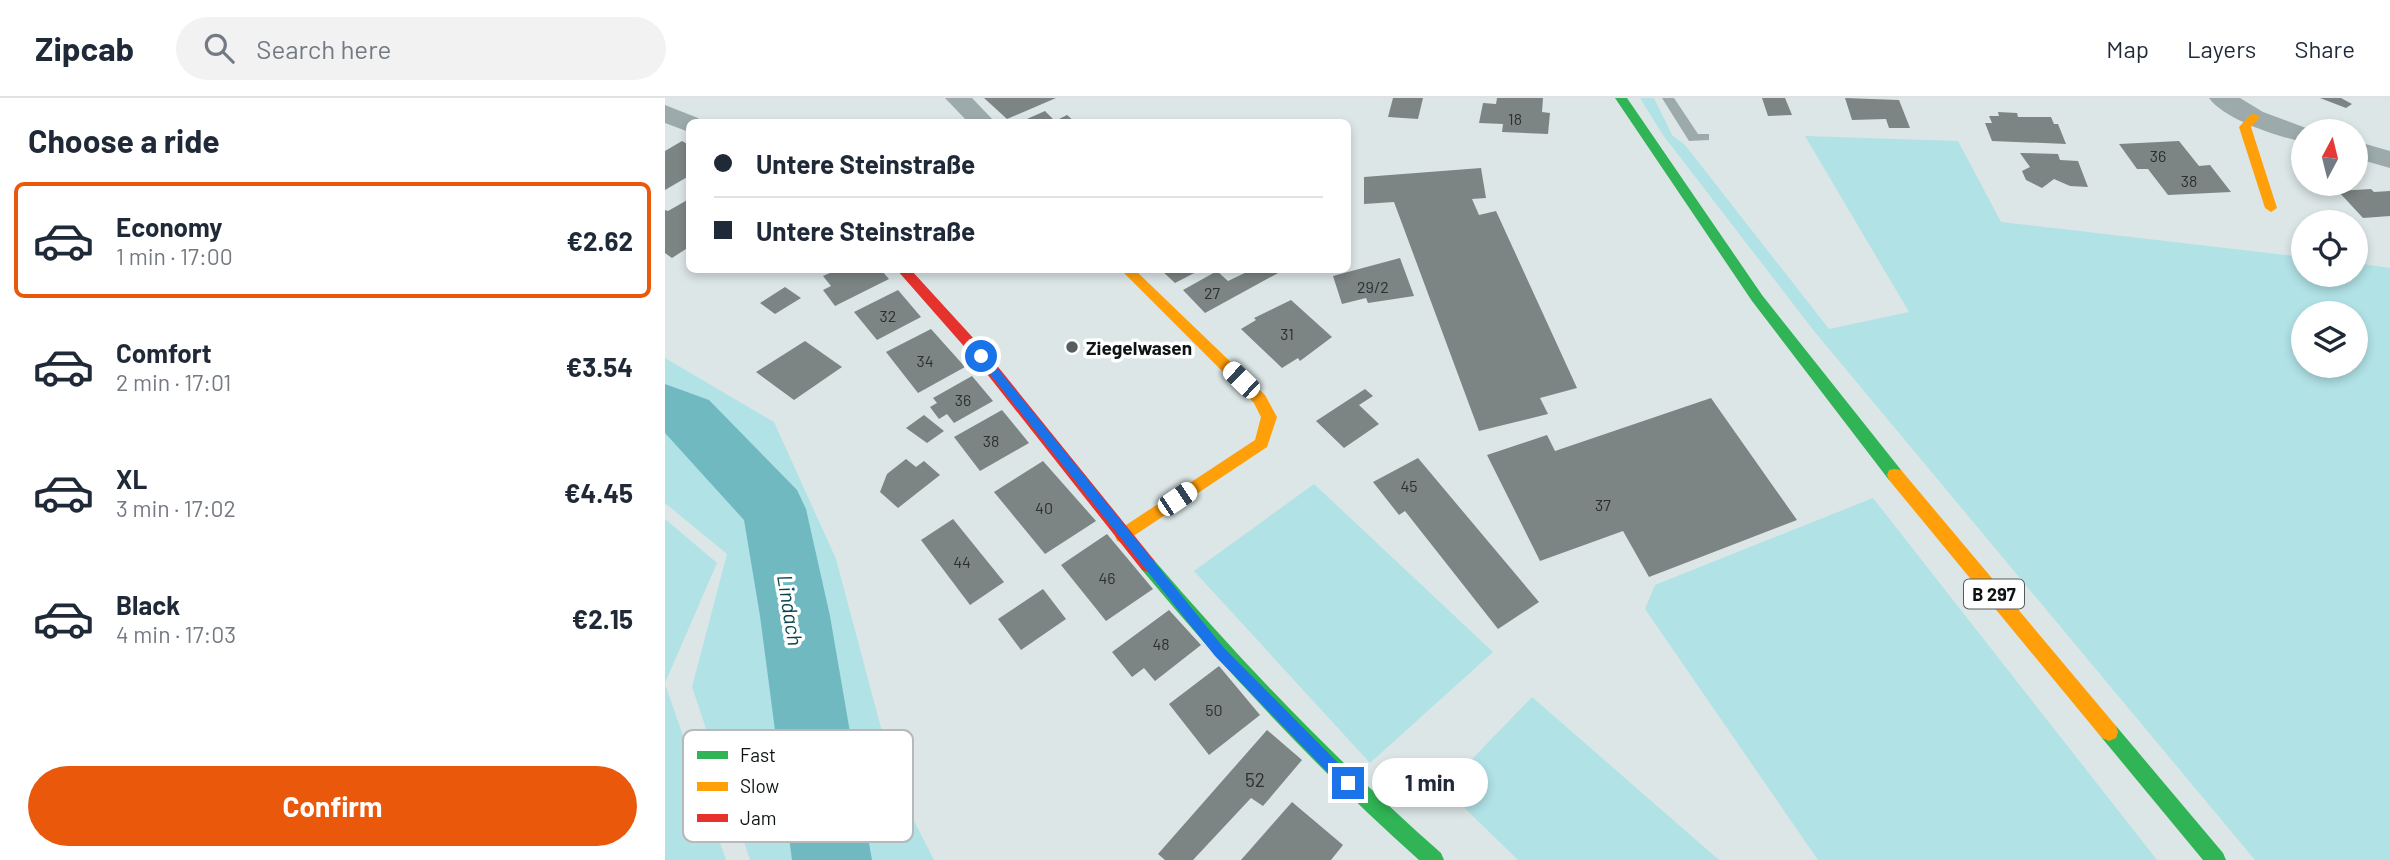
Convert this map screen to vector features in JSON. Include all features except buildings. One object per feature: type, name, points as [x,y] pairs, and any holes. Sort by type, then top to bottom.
[{"type":"street","points":[[957,98],[979,119]]},
{"type":"street","name":"B 297","points":[[1621,98],[1753,293],[1820,379],[1933,520],[2216,860]]},
{"type":"street","points":[[2223,98],[2254,117],[2291,130]]},
{"type":"street","points":[[665,113],[686,123]]},
{"type":"street","points":[[2254,117],[2245,127],[2271,208]]},
{"type":"street","points":[[2368,153],[2390,160]]},
{"type":"street","points":[[908,273],[981,356],[1123,536],[1220,652],[1366,801],[1434,860]]},
{"type":"street","points":[[1123,536],[1262,443],[1269,417],[1260,399],[1130,273]]},
{"type":"lane","points":[[1668,98],[1694,138],[1704,137]]},
{"type":"shaded area","points":[[1640,98],[1654,98],[1672,135],[1685,145],[1829,329],[1909,312],[1805,136],[1958,141],[2001,222],[2291,256],[2291,287],[2368,287],[2368,265],[2390,268],[2390,860],[2255,860],[1814,331],[1663,135]]},
{"type":"shaded area","points":[[665,358],[774,422],[836,559],[882,730],[706,730],[692,687],[727,554],[665,503]]},
{"type":"shaded area","points":[[1314,484],[1493,652],[1370,763],[1194,571]]},
{"type":"shaded area","points":[[1873,498],[2157,860],[1818,860],[1645,609],[1655,585]]},
{"type":"shaded area","points":[[665,519],[717,563],[665,683]]},
{"type":"shaded area","points":[[665,684],[683,736],[683,842],[720,842],[726,860],[665,860]]},
{"type":"shaded area","points":[[1532,697],[1719,860],[1518,860],[1444,788]]},
{"type":"shaded area","points":[[913,819],[934,860],[750,860],[744,842],[913,842]]},
{"type":"waterway","name":"Lindach","points":[[665,407],[688,417],[774,509],[795,616],[812,730]]},
{"type":"waterway","name":"Lindach","points":[[829,842],[832,860]]},
{"type":"traffic: fast","points":[[1621,98],[1757,298],[1895,475]]},
{"type":"traffic: fast","points":[[1148,565],[1215,643],[1285,718],[1358,791],[1434,860]]},
{"type":"traffic: fast","points":[[2109,732],[2216,860]]},
{"type":"traffic: slow","points":[[2254,117],[2245,127],[2271,208]]},
{"type":"traffic: slow","points":[[1123,536],[1262,443],[1269,417],[1260,399],[1130,273]]},
{"type":"traffic: slow","points":[[1895,475],[2109,732]]},
{"type":"traffic: jam","points":[[907,273],[981,356],[1148,565]]},
{"type":"place","name":"Ziegelwasen","points":[[1072,347]]},
{"type":"route","points":[[981,356],[1123,536],[1220,652],[1348,783]]}]
